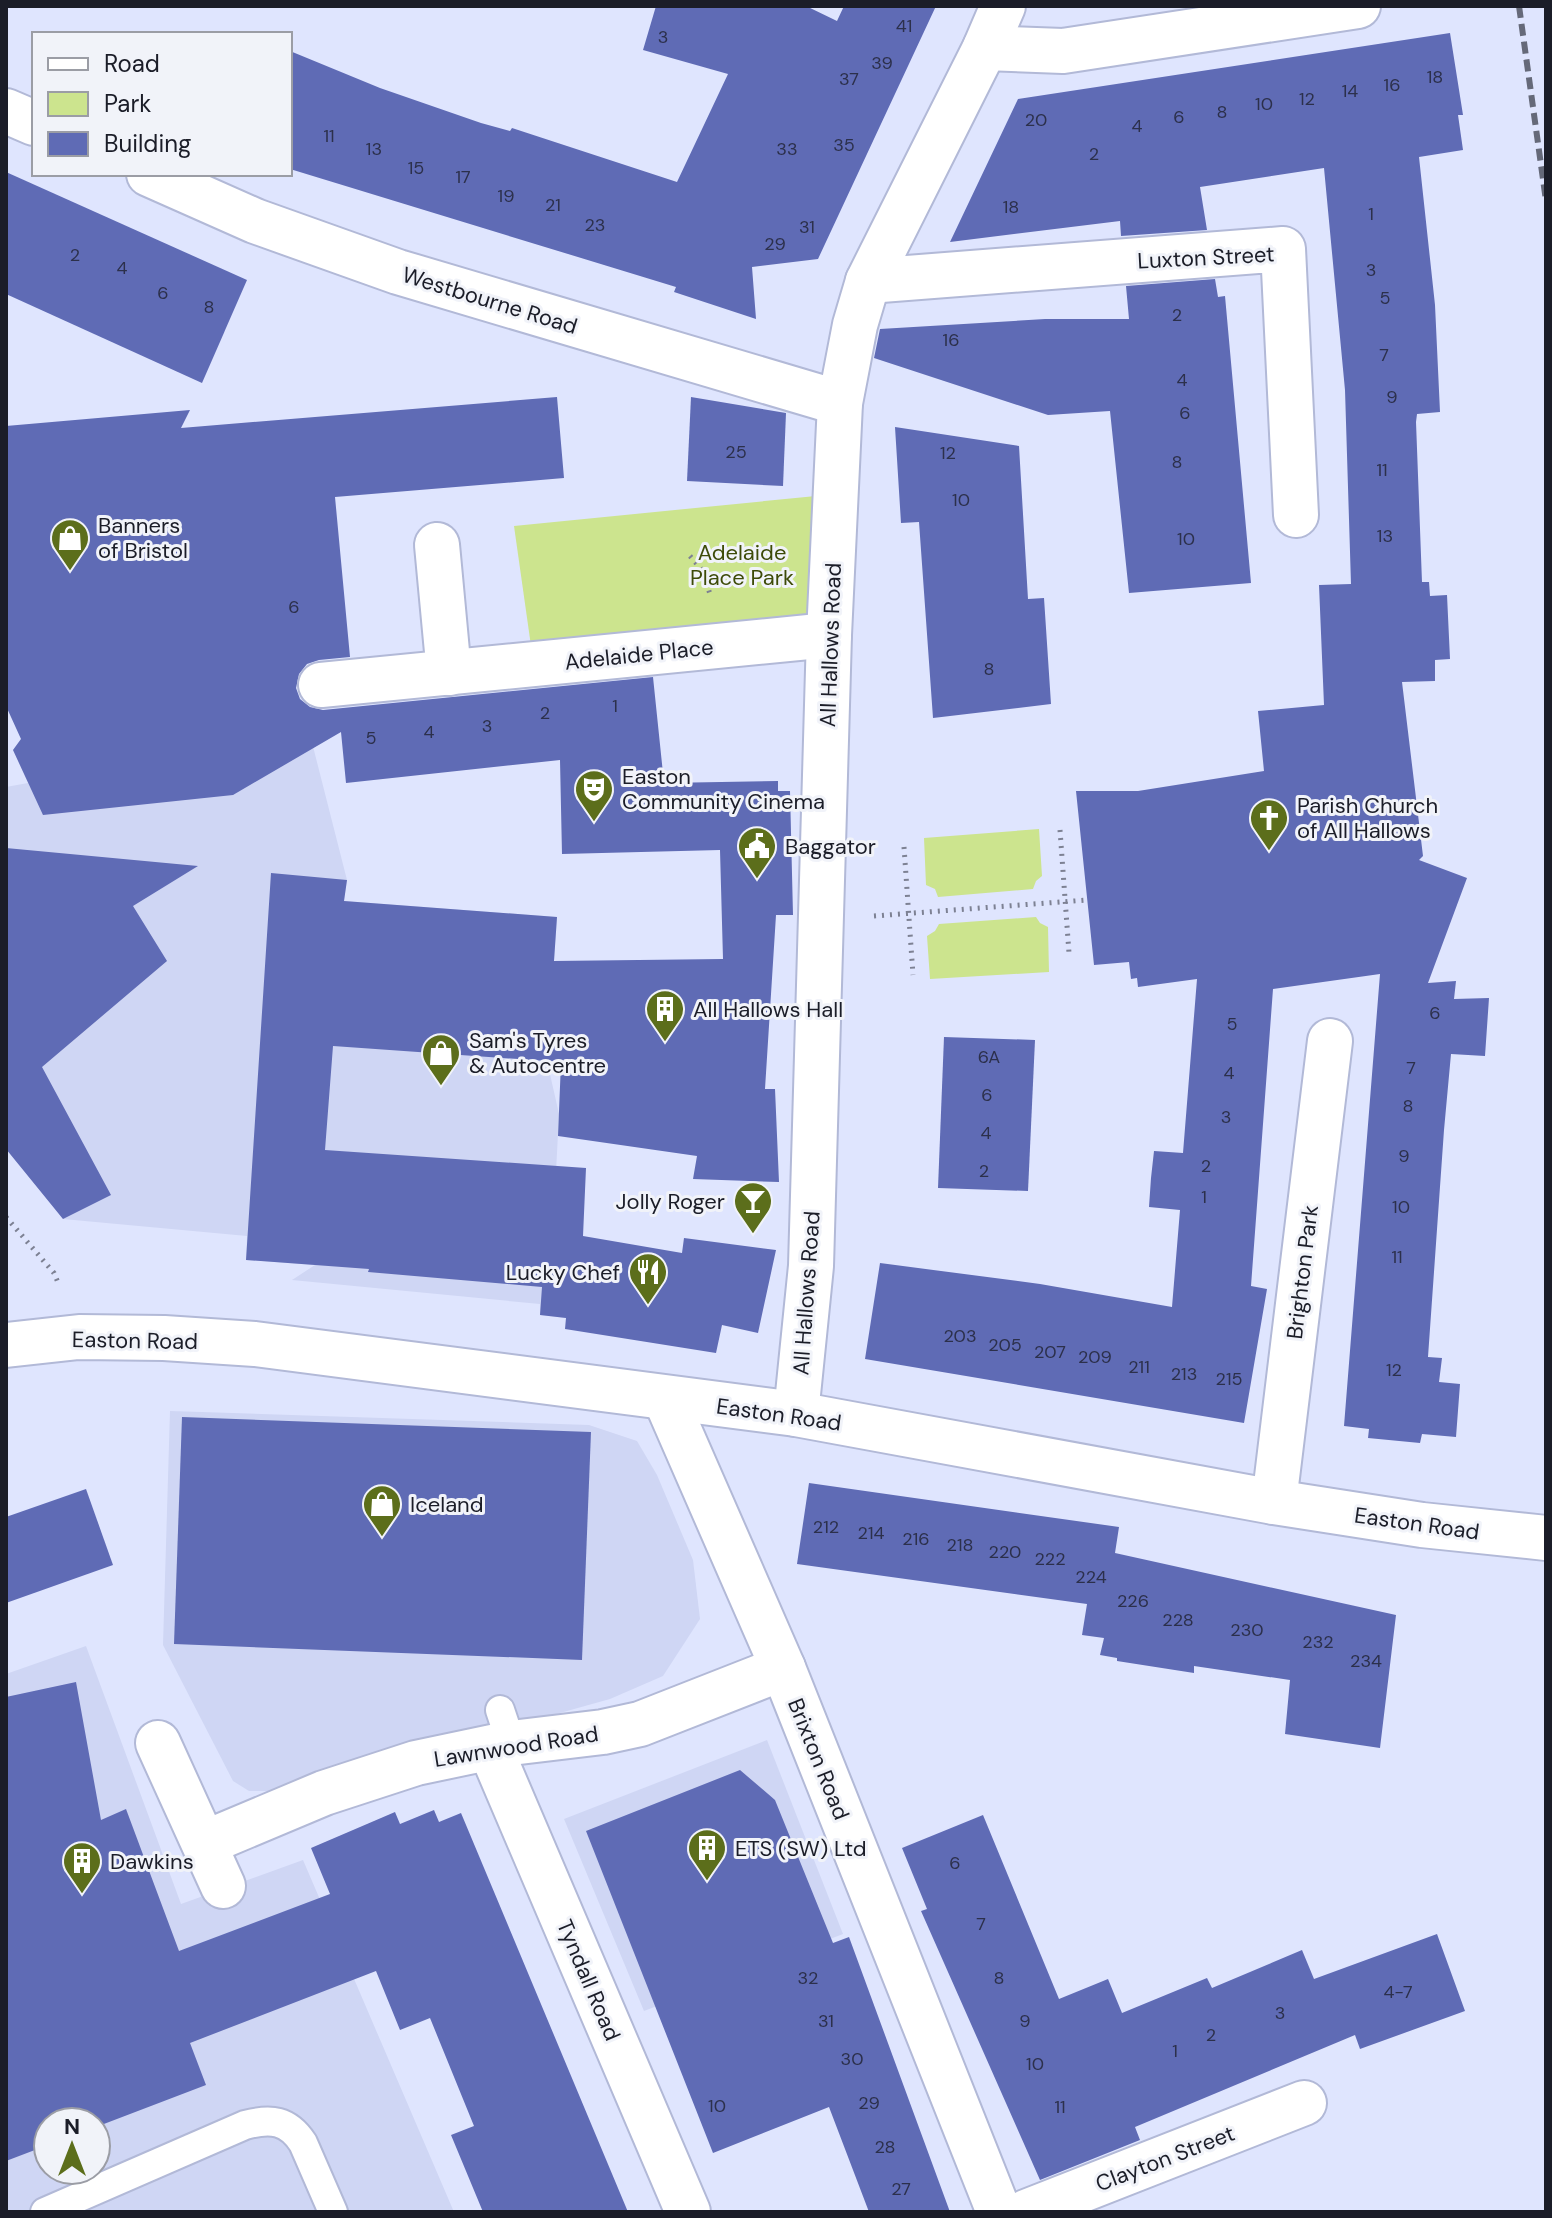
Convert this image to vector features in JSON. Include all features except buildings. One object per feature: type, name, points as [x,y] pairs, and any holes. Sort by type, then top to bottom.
[{"type":"street","name":"All Hallows Road","points":[[796,1414],[811,1266],[829,635],[840,403],[855,325],[868,281],[1003,6]]},
{"type":"street","points":[[985,48],[1063,51],[1358,6]]},
{"type":"street","points":[[6,111],[32,122]]},
{"type":"street","name":"Westbourne Road","points":[[154,176],[255,221],[398,272],[840,403]]},
{"type":"street","name":"Luxton Street","points":[[868,281],[1283,249],[1296,515]]},
{"type":"street","points":[[437,545],[449,673]]},
{"type":"street","name":"Adelaide Place","points":[[321,685],[829,635]]},
{"type":"street","name":"Brighton Park","points":[[1274,1502],[1330,1041]]},
{"type":"street","name":"Easton Road","points":[[6,1345],[79,1337],[255,1344],[796,1414],[1274,1502],[1537,1538]]},
{"type":"street","name":"Brixton Road","points":[[665,1398],[783,1668],[999,2212]]},
{"type":"street","name":"Lawnwood Road","points":[[205,1843],[324,1793],[500,1733],[603,1732],[640,1724],[783,1668]]},
{"type":"street","name":"Tyndall Road","points":[[500,1733],[688,2212]]},
{"type":"street","points":[[158,1743],[223,1886]]},
{"type":"street","name":"Clayton Street","points":[[1026,2212],[1304,2103]]},
{"type":"lane","points":[[45,2212],[245,2125],[262,2121],[282,2122],[296,2133],[333,2212]]},
{"type":"path","points":[[1060,830],[1069,953]]},
{"type":"path","points":[[904,847],[913,975]]},
{"type":"path","points":[[821,919],[1087,900]]},
{"type":"path","points":[[6,1217],[54,1273],[79,1337]]},
{"type":"shaded area","points":[[305,715],[347,880],[344,901],[557,917],[547,1061],[559,1114],[556,1172],[566,1318],[540,1315],[540,1304],[292,1280],[315,1265],[246,1260],[247,1236],[63,1219],[6,1148],[6,787],[28,783],[13,750],[21,739]]},
{"type":"shaded area","points":[[170,1411],[589,1425],[637,1441],[657,1475],[693,1560],[700,1619],[663,1676],[610,1699],[282,1791],[249,1791],[233,1781],[163,1645]]},
{"type":"shaded area","points":[[86,1646],[181,1904],[303,1860],[454,2212],[6,2212],[6,1674]]},
{"type":"shaded area","name":"ETS (SW) Ltd","points":[[767,1740],[843,1934],[644,2011],[564,1819]]},
{"type":"green space","name":"Adelaide Place Park","points":[[816,496],[810,620],[531,646],[514,526]]},
{"type":"green space","points":[[1039,829],[1042,876],[1033,889],[938,897],[935,889],[926,885],[924,838]]},
{"type":"green space","points":[[1036,917],[1048,927],[1049,972],[930,979],[927,936],[939,924]]},
{"type":"railway","points":[[1519,6],[1546,201]]},
{"type":"place","name":"Banners of Bristol","points":[[70,572]]},
{"type":"place","name":"Easton Community Cinema","points":[[594,823]]},
{"type":"place","name":"Parish Church of All Hallows","points":[[1269,852]]},
{"type":"place","name":"Baggator","points":[[757,880]]},
{"type":"place","name":"All Hallows Hall","points":[[665,1043]]},
{"type":"place","name":"Sam's Tyres & Autocentre","points":[[441,1087]]},
{"type":"place","name":"Jolly Roger","points":[[753,1235]]},
{"type":"place","name":"Lucky Chef","points":[[648,1306]]},
{"type":"place","name":"Iceland","points":[[382,1538]]},
{"type":"place","name":"ETS (SW) Ltd","points":[[707,1882]]},
{"type":"place","name":"Dawkins","points":[[82,1895]]}]
